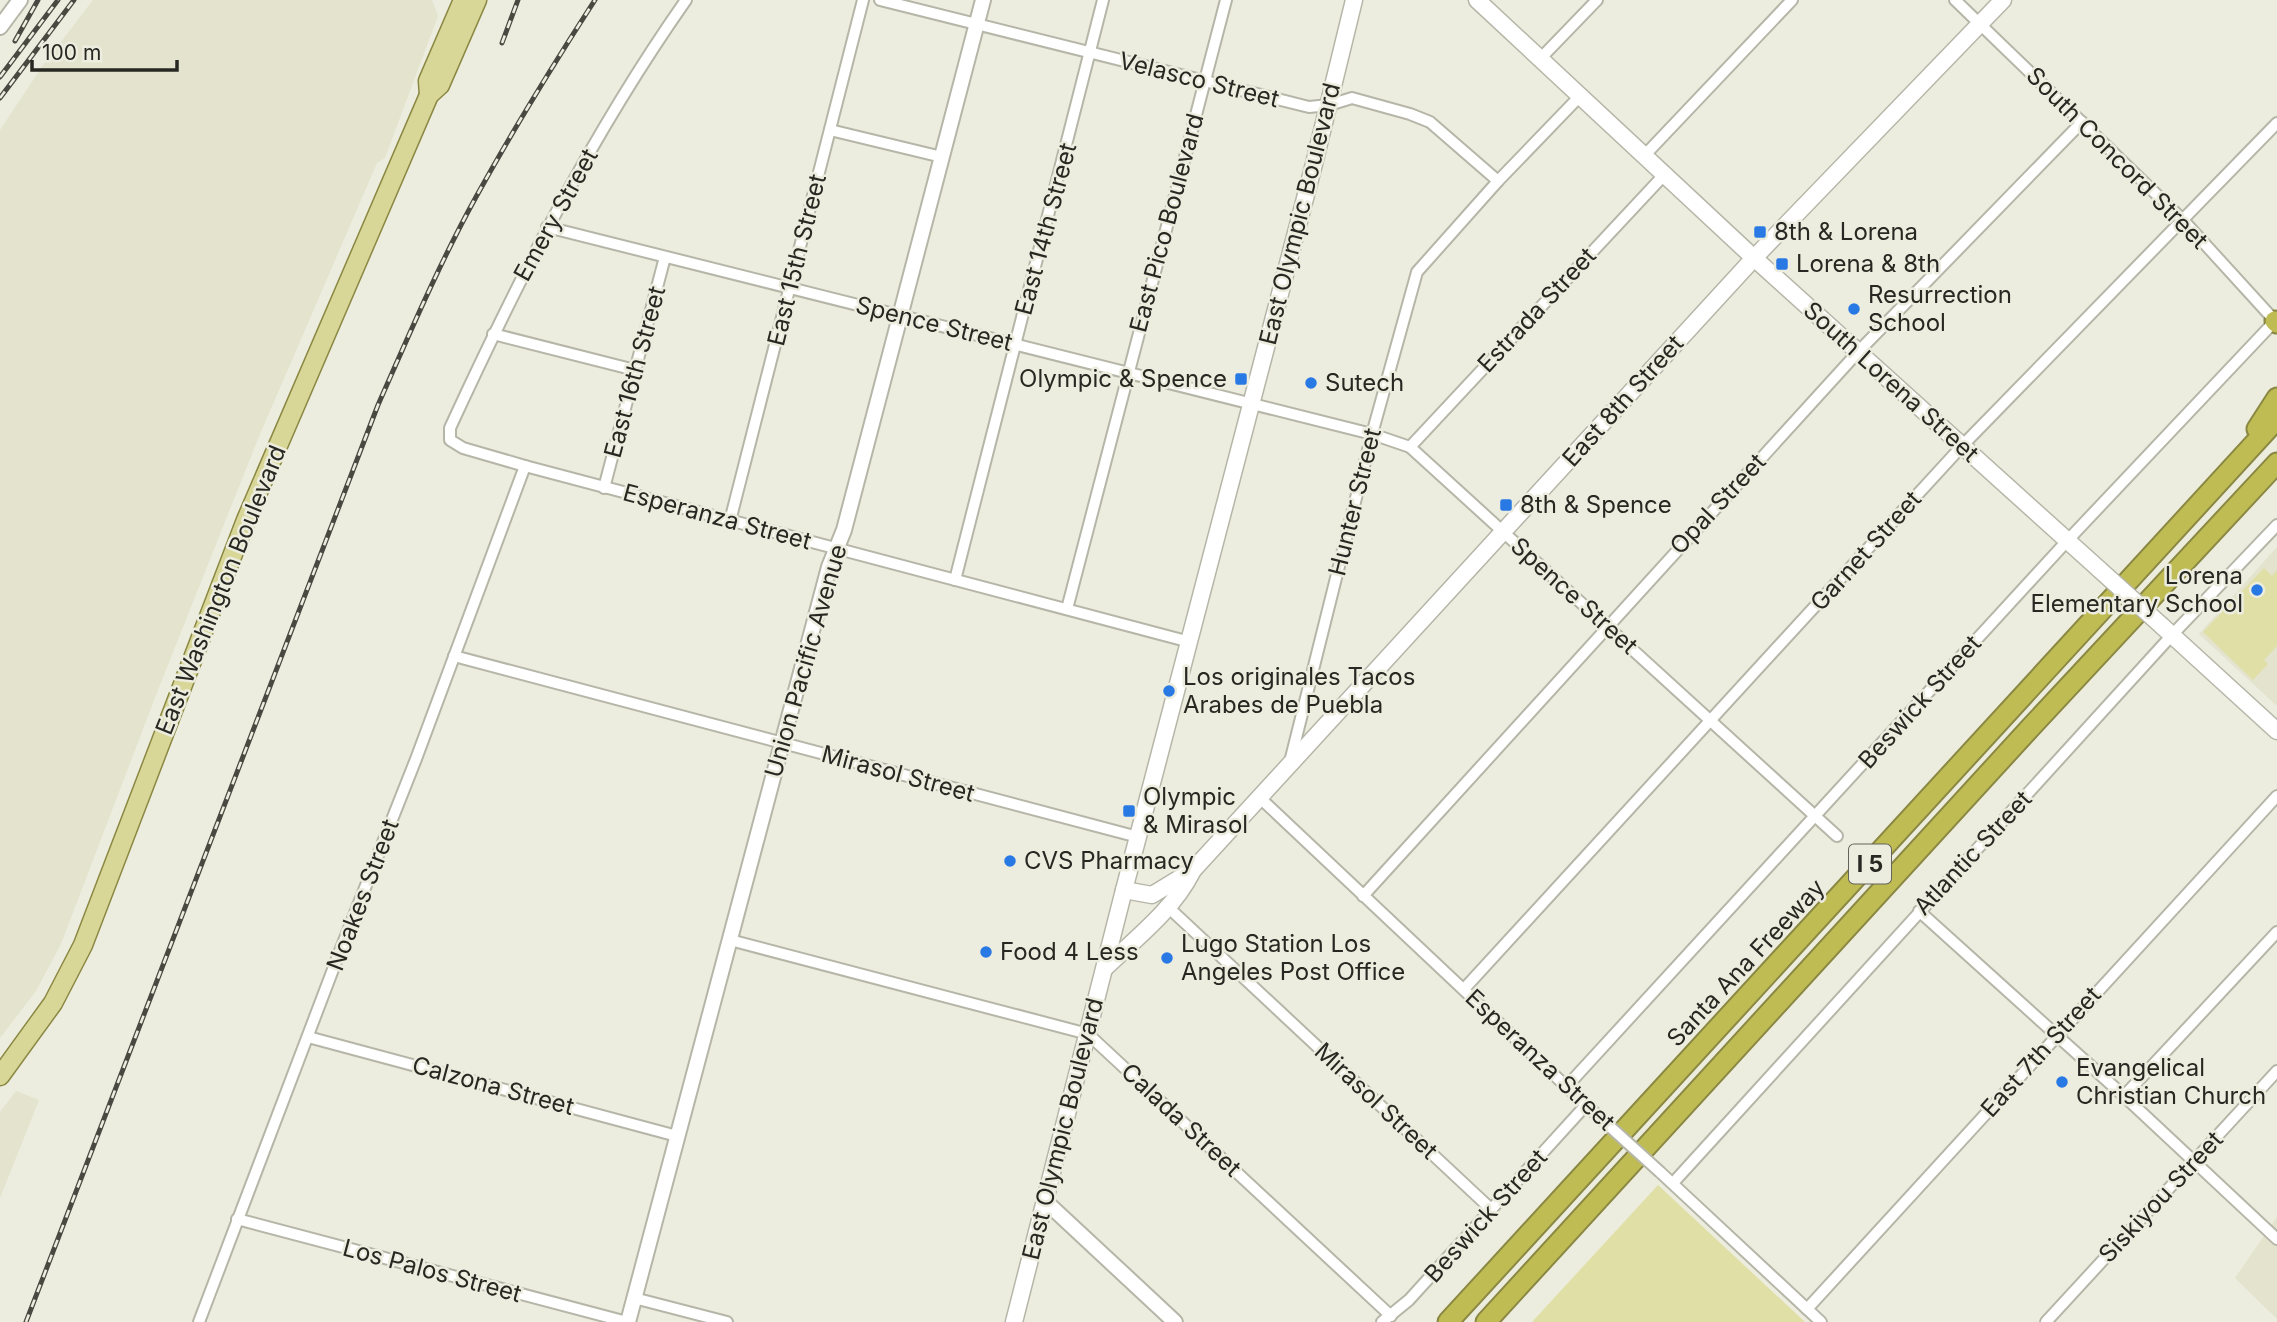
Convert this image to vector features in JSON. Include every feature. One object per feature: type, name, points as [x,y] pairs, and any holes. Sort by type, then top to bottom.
[{"type":"highway","points":[[2230,471],[2277,398]]},
{"type":"highway","name":"Santa Ana Freeway","points":[[1448,1322],[2277,419]]},
{"type":"highway","name":"Santa Ana Freeway","points":[[1486,1322],[2277,463]]},
{"type":"main road","name":"East Washington Boulevard","points":[[429,95],[428,81],[463,0]]},
{"type":"main road","name":"East Washington Boulevard","points":[[0,1076],[53,1003],[83,945],[246,520],[429,95],[440,85],[477,0]]},
{"type":"main road","name":"East Olympic Boulevard","points":[[1014,1322],[1329,105],[1353,0]]},
{"type":"main road","name":"South Lorena Street","points":[[1477,0],[1754,258],[2277,731]]},
{"type":"main road","name":"East 8th Street","points":[[1105,968],[1168,907],[1185,886],[1193,870],[1754,258],[2003,0]]},
{"type":"main road","name":"East 8th Street","points":[[1124,890],[1152,895],[1193,870]]},
{"type":"street","points":[[0,27],[20,0]]},
{"type":"street","name":"Emery Street","points":[[450,440],[450,428],[493,334],[547,227],[646,58],[686,0]]},
{"type":"street","name":"East 15th Street","points":[[730,520],[863,0]]},
{"type":"street","name":"Velasco Street","points":[[880,0],[1311,107],[1352,98],[1386,106],[1430,122],[1498,181]]},
{"type":"street","name":"Union Pacific Avenue","points":[[627,1322],[829,567],[844,530],[983,0]]},
{"type":"street","name":"East 14th Street","points":[[955,580],[1103,0]]},
{"type":"street","name":"East Pico Boulevard","points":[[1068,609],[1226,0]]},
{"type":"street","points":[[1540,59],[1597,0]]},
{"type":"street","points":[[1644,156],[1792,0]]},
{"type":"street","name":"South Concord Street","points":[[1955,0],[2183,220],[2276,322]]},
{"type":"street","name":"Hunter Street","points":[[1290,763],[1372,434],[1417,272],[1498,181],[1580,96]]},
{"type":"street","name":"Opal Street","points":[[1363,896],[1858,352],[2082,122]]},
{"type":"street","name":"Garnet Street","points":[[1464,989],[1962,446],[2277,123]]},
{"type":"street","points":[[830,131],[942,157]]},
{"type":"street","name":"Estrada Street","points":[[1410,447],[1664,175]]},
{"type":"street","name":"Spence Street","points":[[547,227],[1372,434],[1410,447],[1837,836]]},
{"type":"street","name":"East 16th Street","points":[[604,488],[665,257]]},
{"type":"street","name":"Beswick Street","points":[[1568,1085],[2067,541],[2276,322]]},
{"type":"street","points":[[493,334],[635,370]]},
{"type":"street","name":"Esperanza Street","points":[[450,440],[463,448],[525,467],[1190,642]]},
{"type":"street","name":"Noakes Street","points":[[199,1322],[525,467]]},
{"type":"street","name":"Atlantic Street","points":[[1673,1184],[2167,631],[2277,525]]},
{"type":"street","name":"Mirasol Street","points":[[454,656],[1138,838]]},
{"type":"street","name":"East 7th Street","points":[[1807,1309],[2277,796]]},
{"type":"street","name":"Esperanza Street","points":[[1259,797],[1821,1322]]},
{"type":"street","name":"Mirasol Street","points":[[1168,907],[1491,1209]]},
{"type":"street","points":[[1919,911],[2277,1239]]},
{"type":"street","points":[[2124,1096],[2277,932]]},
{"type":"street","name":"Calada Street","points":[[730,940],[1088,1034],[1387,1319]]},
{"type":"street","name":"Calzona Street","points":[[308,1037],[677,1136]]},
{"type":"street","name":"Siskiyou Street","points":[[2046,1322],[2277,1071]]},
{"type":"street","name":"Beswick Street","points":[[1387,1319],[1409,1300],[1586,1105]]},
{"type":"street","points":[[1045,1200],[1175,1322]]},
{"type":"street","name":"Los Palos Street","points":[[237,1219],[627,1322]]},
{"type":"street","points":[[634,1298],[727,1322]]},
{"type":"shaded area","points":[[93,0],[432,0],[438,16],[385,158],[377,163],[258,439],[61,944],[36,991],[0,1038],[0,130],[43,65]]},
{"type":"shaded area","name":"Lorena Elementary School","points":[[2277,547],[2277,706],[2199,634]]},
{"type":"shaded area","name":"Lorena Elementary School","points":[[2264,568],[2272,576],[2277,570],[2277,646],[2264,660],[2268,664],[2253,680],[2203,632]]},
{"type":"shaded area","points":[[16,1091],[39,1100],[0,1198],[0,1112]]},
{"type":"shaded area","points":[[1658,1185],[1805,1322],[1532,1322]]},
{"type":"shaded area","points":[[2277,1217],[2277,1319],[2235,1278]]},
{"type":"railway","points":[[15,41],[38,0]]},
{"type":"railway","points":[[0,77],[58,0]]},
{"type":"railway","points":[[0,98],[74,0]]},
{"type":"railway","points":[[502,43],[518,0]]},
{"type":"railway","points":[[26,1322],[378,405],[462,222],[519,122],[595,0]]},
{"type":"place","name":"8th & Lorena","points":[[1760,232]]},
{"type":"place","name":"Lorena & 8th","points":[[1782,264]]},
{"type":"place","name":"Resurrection School","points":[[1854,309]]},
{"type":"place","name":"Olympic & Spence","points":[[1241,379]]},
{"type":"place","name":"Sutech","points":[[1311,383]]},
{"type":"place","name":"8th & Spence","points":[[1506,505]]},
{"type":"place","name":"Lorena Elementary School","points":[[2257,590]]},
{"type":"place","name":"Los originales Tacos Arabes de Puebla","points":[[1169,691]]},
{"type":"place","name":"Olympic & Mirasol","points":[[1129,811]]},
{"type":"place","name":"CVS Pharmacy","points":[[1010,861]]},
{"type":"place","name":"Food 4 Less","points":[[986,952]]},
{"type":"place","name":"Lugo Station Los Angeles Post Office","points":[[1167,958]]},
{"type":"place","name":"Evangelical Christian Church","points":[[2062,1082]]}]
